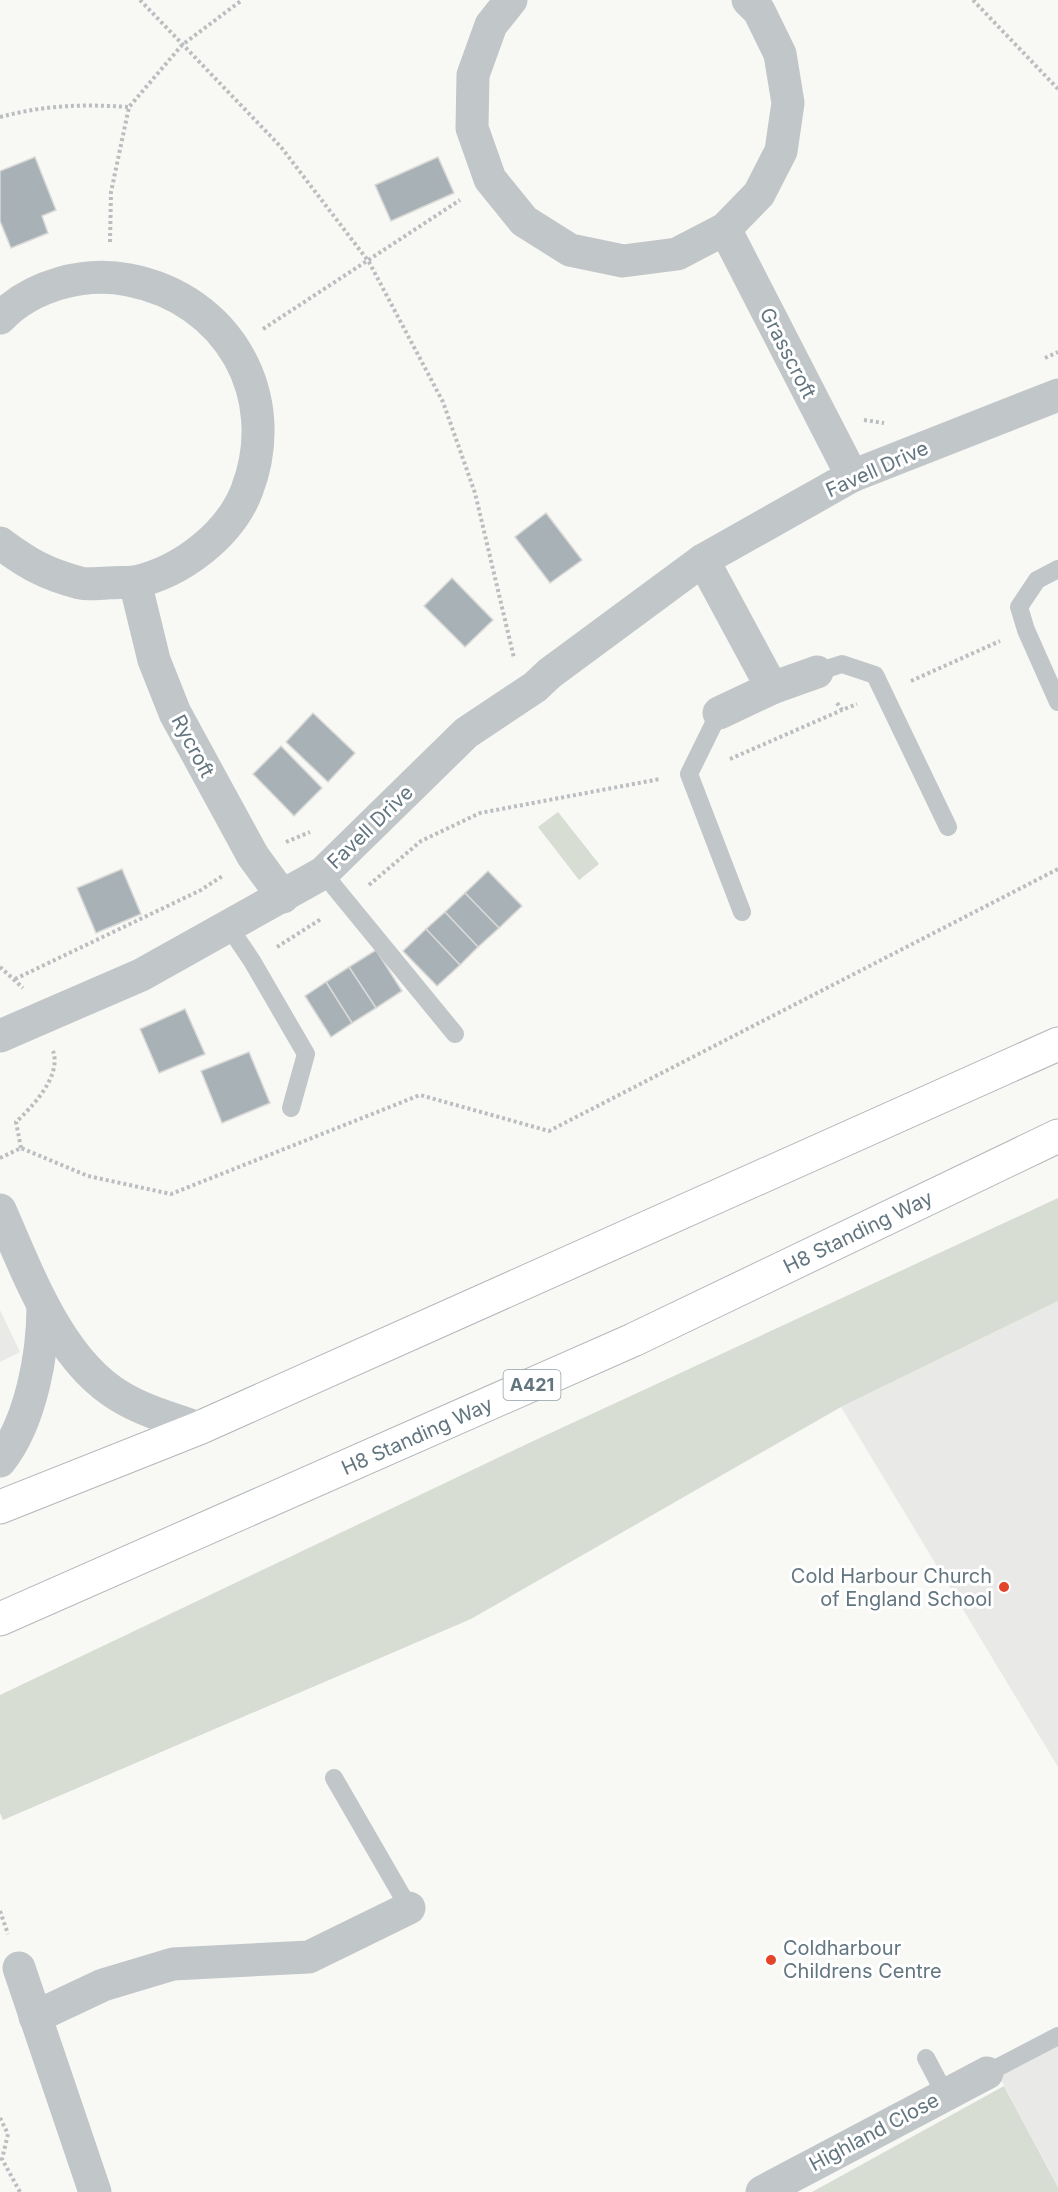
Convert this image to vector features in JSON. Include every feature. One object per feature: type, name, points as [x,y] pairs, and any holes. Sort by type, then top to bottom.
[{"type":"highway","points":[[0,1507],[199,1428],[1058,1044]]},
{"type":"highway","name":"H8 Standing Way","points":[[0,1619],[633,1340],[1058,1136]]},
{"type":"street","points":[[511,0],[490,25],[472,75],[472,128],[490,179],[524,221],[570,250],[623,261],[677,254],[725,229],[759,194],[781,151],[788,102],[780,54],[759,11],[748,0]]},
{"type":"street","name":"Grasscroft","points":[[725,229],[852,476]]},
{"type":"street","points":[[0,318],[11,306],[57,283],[109,276],[158,285],[201,310],[235,347],[255,393],[258,443],[247,491],[220,533],[181,564],[135,582],[83,584],[33,568],[0,543]]},
{"type":"street","name":"Favell Drive","points":[[0,1036],[141,975],[323,873],[466,733],[535,687],[550,673],[703,560],[852,476],[1058,395]]},
{"type":"street","points":[[703,560],[772,688]]},
{"type":"street","name":"Rycroft","points":[[135,582],[154,660],[175,713],[253,856],[283,897]]},
{"type":"street","points":[[719,713],[772,688],[817,672]]},
{"type":"street","points":[[0,1210],[43,1306],[78,1361],[120,1397],[199,1428]]},
{"type":"street","points":[[0,1461],[9,1450],[24,1414],[43,1344],[43,1306]]},
{"type":"street","points":[[35,2017],[103,1985],[173,1964],[309,1957],[409,1908]]},
{"type":"street","points":[[20,1968],[95,2192]]},
{"type":"street","name":"Highland Close","points":[[762,2192],[987,2073]]},
{"type":"lane","points":[[1058,569],[1037,580],[1019,607],[1026,630],[1058,702]]},
{"type":"lane","points":[[817,672],[842,664],[875,675],[948,827]]},
{"type":"lane","points":[[719,713],[689,774],[742,912]]},
{"type":"lane","points":[[323,873],[455,1034]]},
{"type":"lane","points":[[229,927],[252,961],[306,1054],[291,1108]]},
{"type":"lane","points":[[334,1778],[409,1908]]},
{"type":"lane","points":[[987,2073],[1058,2036]]},
{"type":"lane","points":[[926,2058],[945,2094]]},
{"type":"path","points":[[140,0],[281,147],[369,262],[443,402],[475,493],[514,659]]},
{"type":"path","points":[[109,276],[111,192],[129,108],[182,45],[242,0]]},
{"type":"path","points":[[973,0],[1058,89]]},
{"type":"path","points":[[0,117],[38,107],[81,104],[129,108]]},
{"type":"path","points":[[235,347],[369,262],[490,179]]},
{"type":"path","points":[[252,961],[347,904],[421,841],[480,813],[689,774],[736,757],[1026,630]]},
{"type":"path","points":[[817,672],[842,710]]},
{"type":"path","points":[[0,1158],[21,1148],[88,1176],[171,1194],[420,1095],[549,1131],[1058,869]]},
{"type":"path","points":[[0,2118],[8,2134],[2,2159],[20,2192]]},
{"type":"shaded area","points":[[558,812],[599,864],[579,880],[538,827]]},
{"type":"shaded area","points":[[1058,1198],[1058,1301],[841,1407],[471,1619],[3,1820],[0,1813],[0,1695],[529,1443]]},
{"type":"shaded area","name":"Cold Harbour Church of England School","points":[[1058,1301],[1058,1767],[841,1407]]},
{"type":"shaded area","points":[[0,1310],[20,1352],[0,1362]]},
{"type":"shaded area","points":[[1058,2044],[1058,2186],[999,2076]]},
{"type":"shaded area","points":[[1004,2086],[1058,2187],[1058,2192],[812,2192]]},
{"type":"building","points":[[35,157],[56,210],[42,216],[48,233],[11,248],[0,221],[0,171]]},
{"type":"building","points":[[438,157],[454,193],[391,221],[375,185]]},
{"type":"building","points":[[546,513],[582,560],[550,583],[515,537]]},
{"type":"building","points":[[452,578],[493,620],[465,647],[424,606]]},
{"type":"building","points":[[313,713],[355,753],[328,782],[286,742]]},
{"type":"building","points":[[281,746],[322,788],[294,816],[253,774]]},
{"type":"building","points":[[122,869],[141,914],[96,933],[77,888]]},
{"type":"building","points":[[488,871],[522,906],[499,928],[465,893]]},
{"type":"building","points":[[465,893],[499,928],[478,947],[445,912]]},
{"type":"building","points":[[445,912],[478,947],[460,965],[426,929]]},
{"type":"building","points":[[426,929],[460,965],[437,986],[403,951]]},
{"type":"building","points":[[376,950],[402,991],[376,1008],[349,967]]},
{"type":"building","points":[[349,967],[376,1008],[352,1023],[326,982]]},
{"type":"building","points":[[326,982],[352,1023],[331,1037],[305,996]]},
{"type":"building","points":[[185,1009],[205,1054],[159,1073],[140,1029]]},
{"type":"building","points":[[249,1052],[270,1103],[222,1123],[201,1071]]},
{"type":"place","name":"Cold Harbour Church of England School","points":[[1004,1587]]},
{"type":"place","name":"Coldharbour Childrens Centre","points":[[771,1960]]}]
